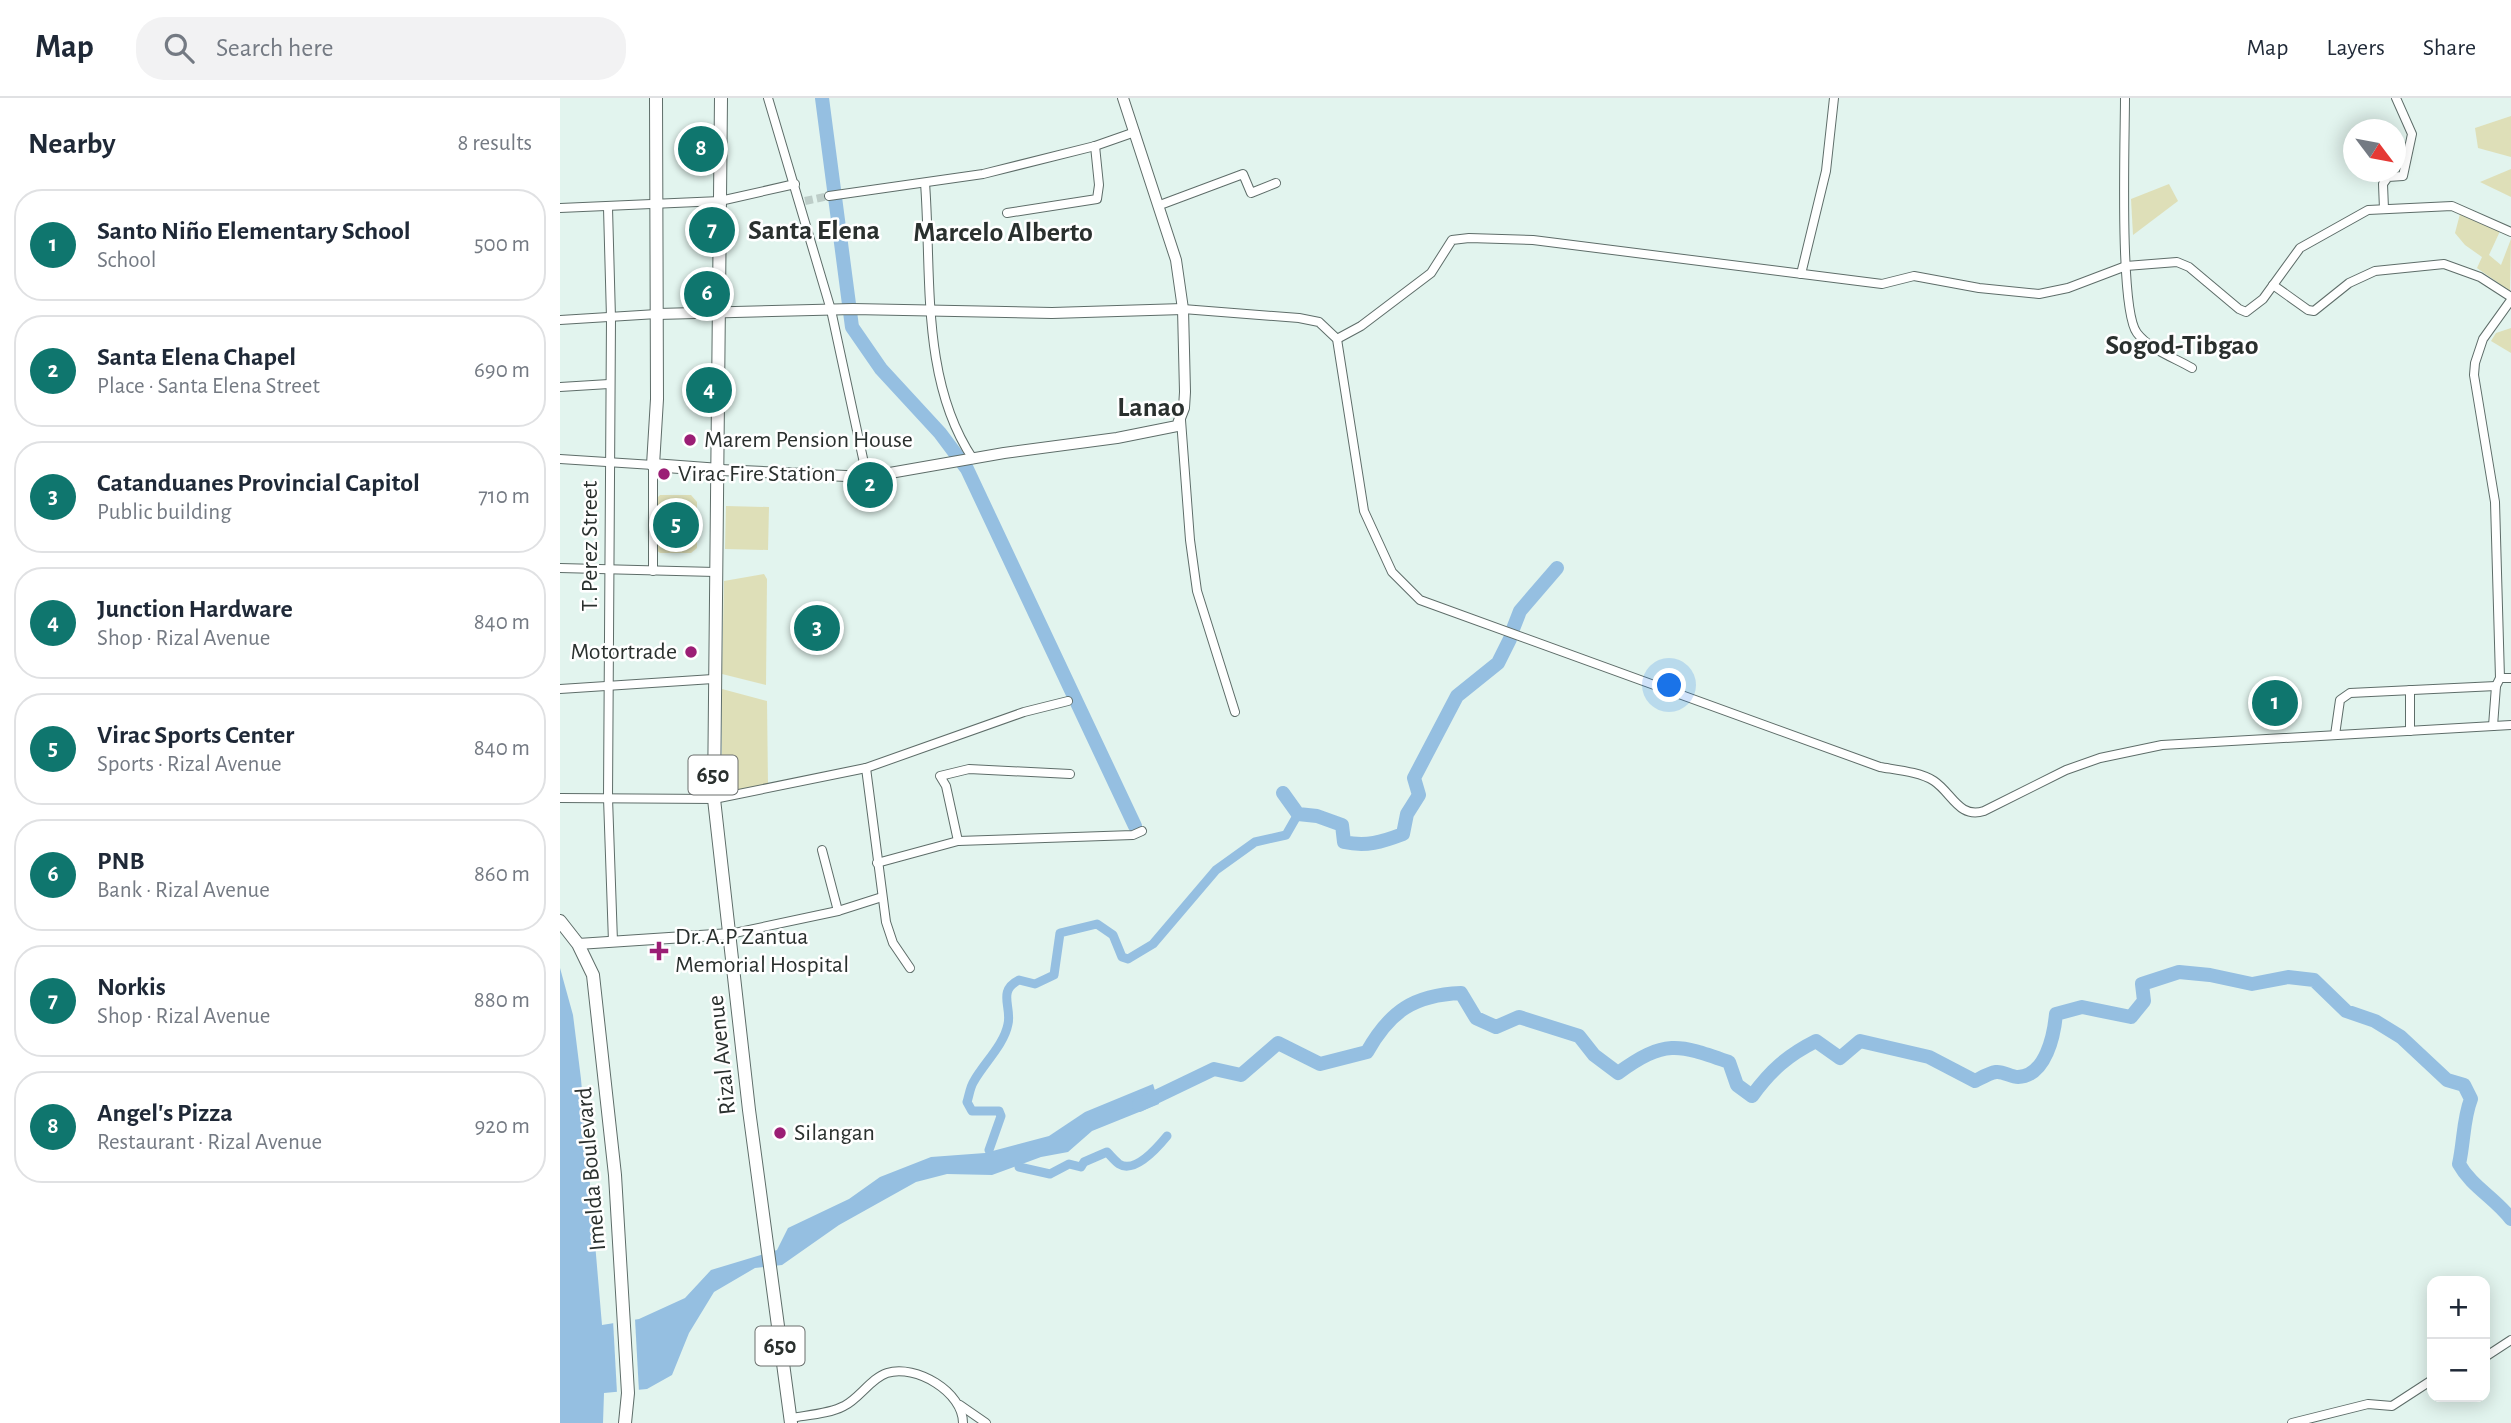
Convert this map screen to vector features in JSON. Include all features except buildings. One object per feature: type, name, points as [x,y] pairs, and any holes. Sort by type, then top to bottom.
[{"type":"main road","points":[[656,98],[657,314],[653,465],[720,470]]},
{"type":"main road","name":"Rizal Avenue","points":[[721,98],[720,470],[713,679],[714,799],[770,1269],[791,1420]]},
{"type":"main road","name":"Imelda Boulevard","points":[[560,921],[578,944],[593,975],[615,1175],[628,1393],[625,1423]]},
{"type":"street","points":[[768,98],[803,202],[831,310],[867,477]]},
{"type":"street","points":[[1123,98],[1160,205],[1175,260],[1183,309],[1185,392],[1177,423],[1190,540],[1198,592],[1235,712]]},
{"type":"street","points":[[1801,274],[1826,172],[1834,98]]},
{"type":"street","points":[[2125,98],[2126,266],[2130,312],[2137,333],[2192,368]]},
{"type":"street","points":[[2384,209],[2384,184],[2388,177],[2403,176],[2412,134],[2396,98]]},
{"type":"street","points":[[833,195],[983,174],[1095,146],[1135,132]]},
{"type":"street","points":[[1007,213],[1098,198],[1095,146]]},
{"type":"street","points":[[1160,205],[1243,174],[1251,193],[1276,183]]},
{"type":"street","points":[[925,183],[932,309],[939,372],[966,461]]},
{"type":"street","points":[[560,208],[720,201],[795,184]]},
{"type":"street","points":[[1337,339],[1361,326],[1431,273],[1452,240],[1469,238],[1533,240],[1882,284],[1914,276],[1979,288],[2039,294],[2068,288],[2126,266],[2177,262],[2189,267],[2246,312],[2255,307],[2287,262],[2314,238],[2368,210],[2452,206],[2511,232]]},
{"type":"street","name":"T. Perez Street","points":[[608,208],[611,318],[607,798],[613,942]]},
{"type":"street","points":[[2273,285],[2314,312],[2361,276],[2375,271],[2444,264],[2480,277],[2511,298],[2483,339],[2474,375],[2495,502],[2498,682],[2493,726]]},
{"type":"street","points":[[560,320],[657,314],[850,309],[1052,313],[1183,309],[1319,322],[1337,339],[1364,511],[1392,572],[1420,600],[1880,766],[1934,781],[1965,811],[1976,814],[2066,770],[2128,751],[2211,741],[2511,725]]},
{"type":"street","points":[[560,387],[610,384]]},
{"type":"street","points":[[720,470],[867,477],[1129,436],[1177,423]]},
{"type":"street","points":[[560,459],[653,465],[653,571]]},
{"type":"street","points":[[560,568],[715,572]]},
{"type":"street","points":[[2335,735],[2339,704],[2346,695],[2498,682],[2511,678]]},
{"type":"street","points":[[560,689],[713,679]]},
{"type":"street","points":[[2410,690],[2410,731]]},
{"type":"street","points":[[560,798],[714,799],[866,768],[1024,712],[1068,701]]},
{"type":"street","points":[[866,768],[877,863],[889,933],[910,968]]},
{"type":"street","points":[[958,841],[946,786],[940,776],[969,769],[1070,774]]},
{"type":"street","points":[[877,863],[958,841],[1133,835],[1142,831]]},
{"type":"street","points":[[822,850],[838,911]]},
{"type":"street","points":[[578,944],[730,934],[838,911],[882,897]]},
{"type":"street","points":[[2490,1354],[2511,1340]]},
{"type":"street","points":[[791,1420],[844,1407],[886,1373],[918,1373],[954,1395],[960,1405],[963,1423]]},
{"type":"street","points":[[2292,1423],[2368,1404],[2392,1406],[2427,1383]]},
{"type":"street","points":[[960,1405],[986,1423]]},
{"type":"green space","points":[[2511,116],[2511,157],[2478,148],[2475,128]]},
{"type":"green space","points":[[2511,169],[2511,197],[2480,182]]},
{"type":"green space","points":[[2169,184],[2178,201],[2133,235],[2131,199]]},
{"type":"green space","points":[[2460,214],[2501,229],[2489,255],[2501,265],[2511,239],[2510,291],[2477,268],[2482,257],[2465,245],[2455,233]]},
{"type":"green space","points":[[2511,328],[2511,353],[2491,341],[2496,333]]},
{"type":"green space","points":[[660,495],[691,495],[697,502],[697,548],[691,553],[660,553],[654,548],[655,500]]},
{"type":"green space","points":[[726,506],[769,507],[768,550],[725,549]]},
{"type":"green space","points":[[764,574],[767,579],[766,685],[722,674],[724,581]]},
{"type":"green space","points":[[722,689],[767,701],[768,786],[722,794]]},
{"type":"water","points":[[560,968],[573,1015],[581,1079],[602,1325],[639,1319],[685,1298],[711,1270],[777,1250],[788,1228],[849,1199],[880,1177],[931,1157],[985,1153],[1049,1136],[1085,1112],[1153,1084],[1159,1104],[1092,1131],[1068,1152],[1041,1157],[992,1175],[947,1174],[916,1182],[839,1225],[782,1265],[755,1268],[714,1292],[689,1333],[672,1375],[647,1389],[604,1393],[603,1423],[560,1423]]},
{"type":"pier","points":[[635,1319],[639,1392],[617,1393],[613,1320]]},
{"type":"waterway","points":[[822,98],[852,327],[881,369],[940,433],[967,469],[1135,826]]},
{"type":"waterway","points":[[1513,629],[1520,611],[1557,568]]},
{"type":"waterway","points":[[1283,793],[1298,814],[1317,816],[1342,825],[1344,842],[1374,843],[1403,834],[1407,814],[1419,795],[1414,778],[1457,696],[1498,663],[1510,639]]},
{"type":"waterway","points":[[989,1150],[1001,1116],[999,1111],[972,1111],[967,1102],[978,1074],[1006,1032],[1009,1018],[1007,994],[1012,984],[1019,980],[1035,984],[1054,975],[1060,933],[1097,924],[1113,935],[1122,957],[1128,959],[1153,944],[1216,870],[1255,842],[1286,835],[1298,814]]},
{"type":"waterway","points":[[1139,1105],[1214,1069],[1241,1075],[1278,1043],[1320,1064],[1367,1052],[1394,1016],[1417,1002],[1444,994],[1461,993],[1476,1018],[1496,1027],[1519,1017],[1579,1036],[1594,1055],[1618,1073],[1648,1054],[1660,1050],[1672,1048],[1697,1051],[1729,1062],[1737,1085],[1752,1096],[1781,1064],[1816,1041],[1840,1058],[1860,1041],[1929,1057],[1975,1081],[1996,1072],[2018,1077],[2028,1075],[2042,1062],[2053,1033],[2056,1014],[2082,1007],[2131,1017],[2144,1001],[2142,984],[2179,972],[2252,984],[2288,977],[2314,980],[2346,1011],[2375,1021],[2401,1037],[2447,1080],[2464,1085],[2471,1099],[2466,1114],[2459,1164],[2470,1179],[2511,1219]]},
{"type":"waterway","points":[[1019,1167],[1050,1174],[1069,1164],[1081,1167],[1084,1162],[1107,1152],[1119,1164],[1132,1165],[1146,1158],[1167,1136]]},
{"type":"tunnel","points":[[805,201],[829,196]]},
{"type":"place","name":"Angel's Pizza","points":[[701,149]]},
{"type":"place","name":"Norkis","points":[[712,230]]},
{"type":"place","name":"PNB","points":[[707,294]]},
{"type":"place","name":"Junction Hardware","points":[[709,390]]},
{"type":"place","name":"Marem Pension House","points":[[690,440]]},
{"type":"place","name":"Virac Fire Station","points":[[664,474]]},
{"type":"place","name":"Santa Elena Chapel","points":[[870,485]]},
{"type":"place","name":"Virac Sports Center","points":[[676,525]]},
{"type":"place","name":"Catanduanes Provincial Capitol","points":[[817,628]]},
{"type":"place","name":"Motortrade","points":[[691,652]]},
{"type":"place","name":"Santo Niño Elementary School","points":[[2275,703]]},
{"type":"place","name":"Dr. A.P Zantua Memorial Hospital","points":[[659,951]]},
{"type":"place","name":"Silangan","points":[[780,1133]]},
{"type":"district","name":"Santa Elena","points":[[814,231]]},
{"type":"district","name":"Marcelo Alberto","points":[[1003,233]]},
{"type":"district","name":"Sogod-Tibgao","points":[[2182,346]]},
{"type":"district","name":"Lanao","points":[[1151,408]]}]
